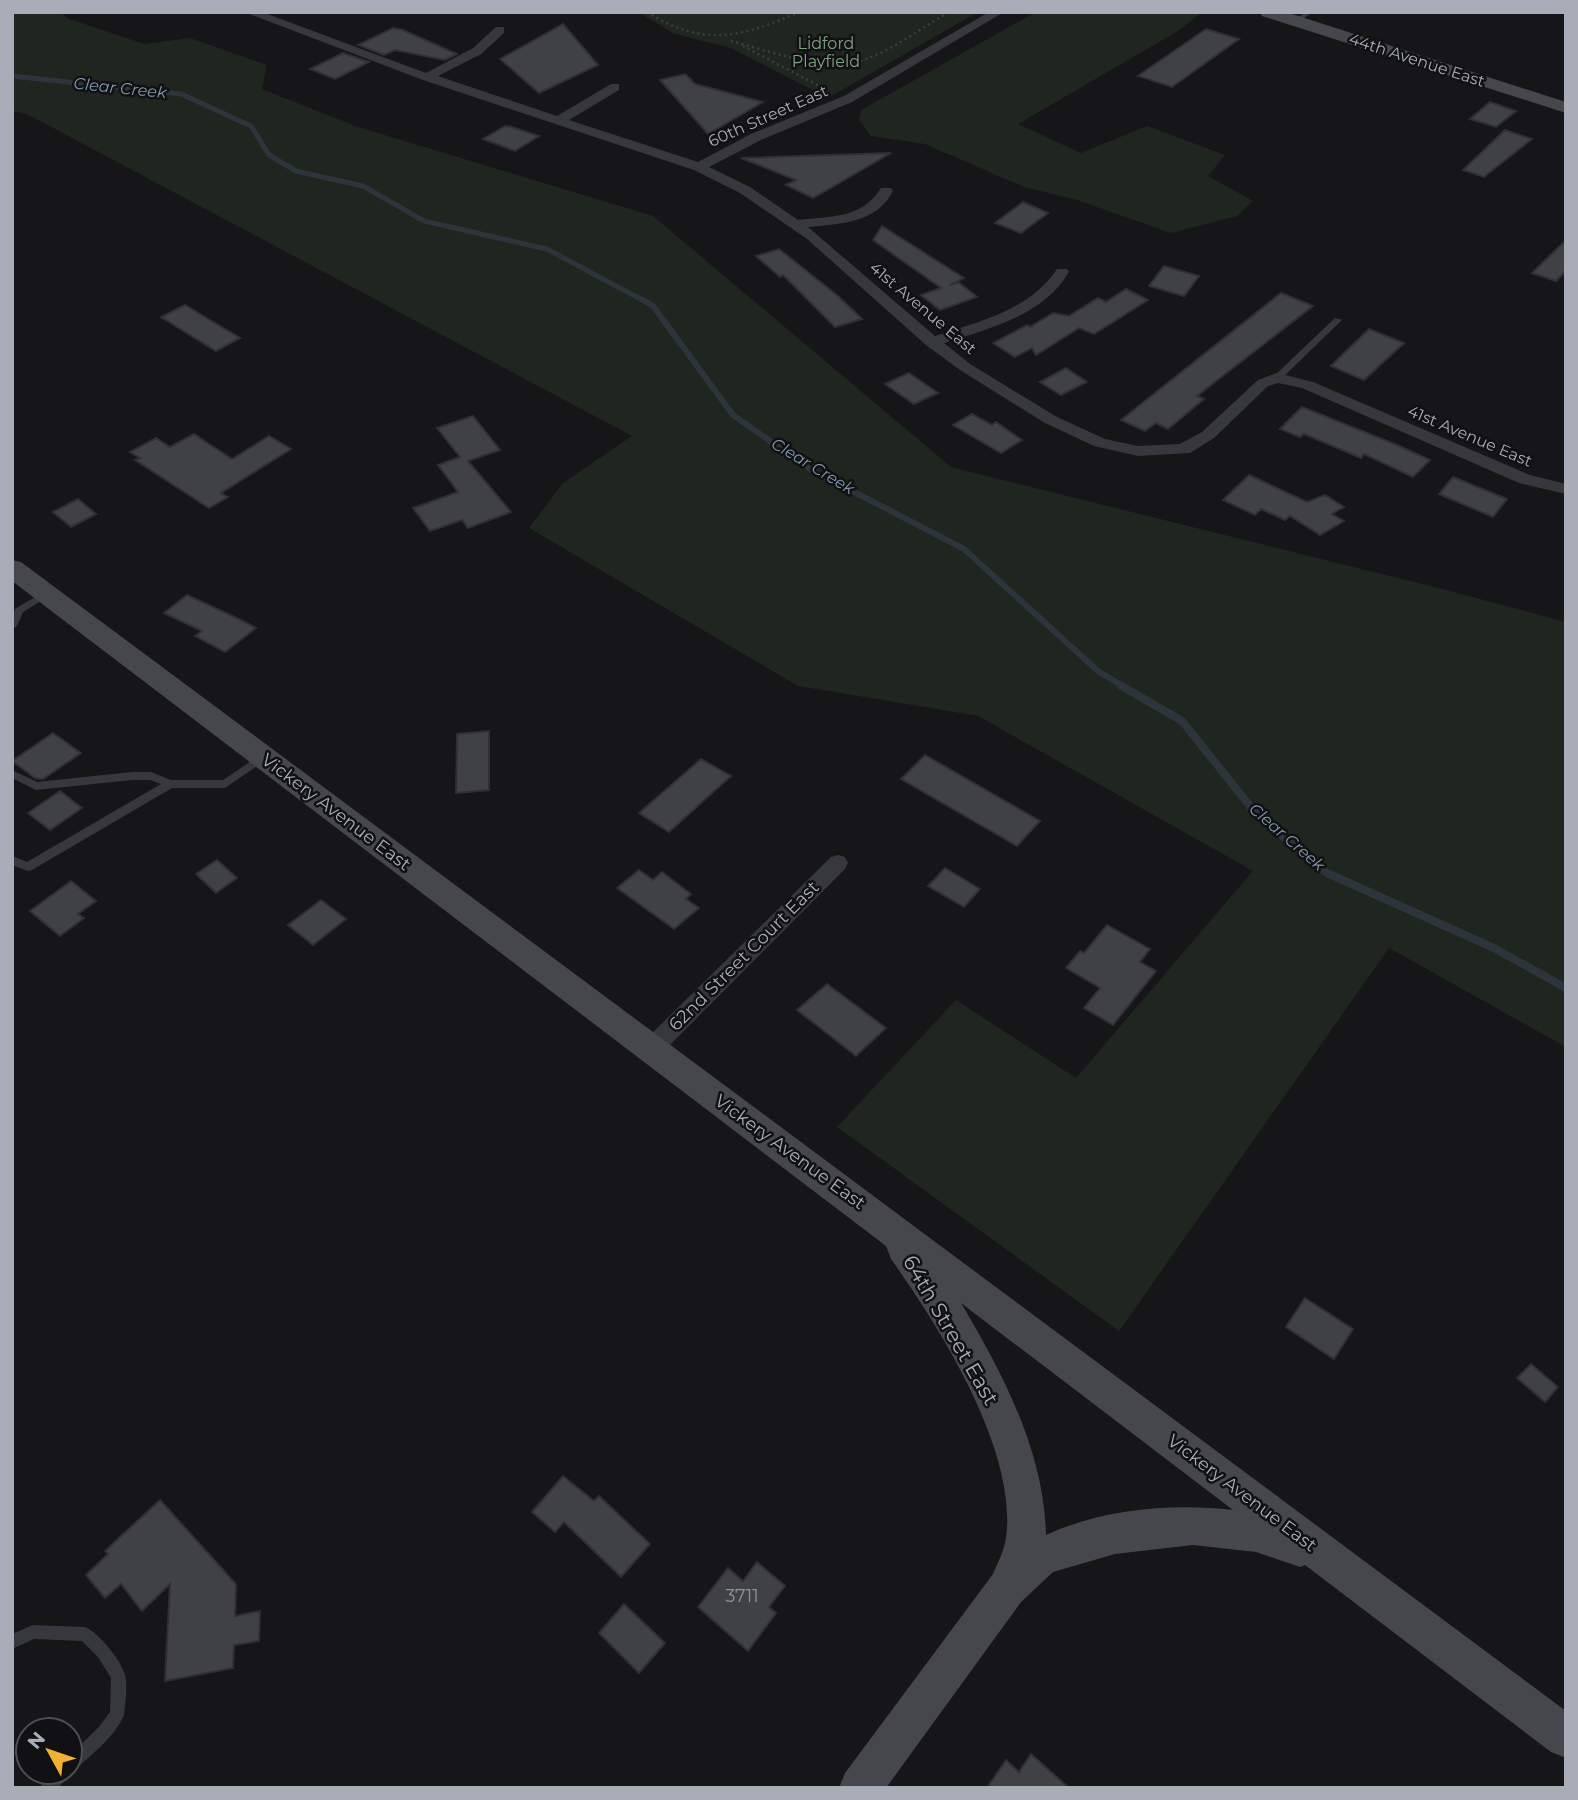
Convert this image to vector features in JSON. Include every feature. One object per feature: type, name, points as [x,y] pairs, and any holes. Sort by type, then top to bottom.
[{"type":"street","name":"41st Avenue East","points":[[250,12],[272,15],[427,77],[699,167],[745,190],[830,249],[931,342],[974,373],[1066,428],[1100,443],[1138,451],[1176,450],[1197,444],[1263,383],[1277,379],[1307,385],[1525,479],[1566,489]]},
{"type":"street","name":"60th Street East","points":[[699,167],[756,137],[848,99],[998,12]]},
{"type":"street","name":"44th Avenue East","points":[[1268,12],[1303,17],[1566,108]]},
{"type":"street","points":[[427,77],[477,51],[500,30]]},
{"type":"street","points":[[558,121],[615,87]]},
{"type":"street","points":[[797,224],[870,210],[885,198],[887,191]]},
{"type":"street","points":[[931,342],[1003,317],[1028,305],[1050,290],[1062,272]]},
{"type":"street","name":"Vickery Avenue East","points":[[12,568],[864,1206],[1566,1737]]},
{"type":"street","name":"62nd Street Court East","points":[[651,1049],[838,863]]},
{"type":"street","name":"64th Street East","points":[[864,1206],[900,1244],[923,1275],[996,1403],[1018,1468],[1026,1516],[1025,1545],[1007,1588]]},
{"type":"street","name":"64th Street East","points":[[860,1788],[1007,1588],[1039,1558],[1063,1547],[1115,1534],[1168,1527],[1204,1526],[1256,1532],[1307,1550],[1341,1568]]},
{"type":"lane","points":[[1277,379],[1338,320]]},
{"type":"lane","points":[[12,626],[19,610],[46,594]]},
{"type":"lane","points":[[12,774],[36,786],[141,776],[151,776],[170,784],[225,784],[263,757]]},
{"type":"lane","points":[[12,860],[28,867],[138,800],[170,784]]},
{"type":"lane","points":[[12,1642],[33,1632],[85,1634],[103,1652],[118,1676],[117,1715],[84,1751]]},
{"type":"path","points":[[647,12],[679,28],[723,37],[811,83],[848,99]]},
{"type":"path","points":[[723,37],[749,33],[799,12]]},
{"type":"path","points":[[732,41],[827,63],[857,63],[949,12]]},
{"type":"green space","points":[[12,12],[60,12],[67,18],[144,44],[190,38],[267,65],[262,89],[358,127],[653,216],[951,467],[1566,622],[1566,1047],[1389,948],[1119,1331],[837,1127],[956,1000],[1076,1078],[1253,871],[978,716],[798,686],[529,528],[563,483],[632,436],[27,114],[12,111]]},
{"type":"green space","name":"Lidford Playfield","points":[[638,12],[978,12],[828,98],[731,48],[675,34]]},
{"type":"green space","points":[[1036,12],[1202,12],[1178,31],[1018,124],[1081,153],[1147,126],[1225,155],[1208,176],[1253,201],[1237,216],[1171,233],[1077,200],[1024,187],[925,144],[871,136],[859,120],[861,110]]},
{"type":"building","points":[[563,24],[598,65],[539,93],[500,59]]},
{"type":"building","points":[[393,28],[457,54],[445,60],[395,50],[384,55],[358,45]]},
{"type":"building","points":[[1206,29],[1239,39],[1172,87],[1138,76]]},
{"type":"building","points":[[343,53],[369,62],[335,79],[310,69]]},
{"type":"building","points":[[685,74],[695,84],[763,102],[708,134],[660,80]]},
{"type":"building","points":[[1490,102],[1516,111],[1496,127],[1470,119]]},
{"type":"building","points":[[505,126],[539,136],[515,151],[483,139]]},
{"type":"building","points":[[1505,130],[1532,139],[1484,177],[1463,170]]},
{"type":"building","points":[[891,153],[813,198],[786,185],[796,180],[741,158]]},
{"type":"building","points":[[1023,202],[1048,213],[1021,233],[995,223]]},
{"type":"building","points":[[882,226],[964,278],[950,285],[958,282],[977,297],[940,310],[921,295],[941,288],[873,240]]},
{"type":"building","points":[[1566,240],[1566,271],[1556,281],[1532,273]]},
{"type":"building","points":[[779,249],[838,296],[862,319],[835,327],[783,275],[780,277],[756,256]]},
{"type":"building","points":[[1164,266],[1199,276],[1184,296],[1149,286]]},
{"type":"building","points":[[1126,289],[1148,300],[1094,334],[1079,328],[1036,355],[1032,348],[1015,357],[993,343],[1027,325],[1030,327],[1053,313],[1069,316],[1098,298],[1106,302]]},
{"type":"building","points":[[1281,293],[1313,306],[1197,396],[1204,399],[1168,429],[1156,423],[1145,431],[1121,420]]},
{"type":"building","points":[[185,305],[240,338],[216,351],[161,317]]},
{"type":"building","points":[[1369,329],[1404,343],[1364,380],[1331,366]]},
{"type":"building","points":[[1066,368],[1087,382],[1061,395],[1040,382]]},
{"type":"building","points":[[909,373],[938,393],[914,404],[885,384]]},
{"type":"building","points":[[1302,407],[1430,460],[1413,477],[1364,454],[1361,458],[1304,434],[1300,437],[1280,429]]},
{"type":"building","points":[[972,414],[992,425],[996,422],[1022,440],[1001,453],[953,425]]},
{"type":"building","points":[[473,416],[500,450],[468,461],[511,512],[468,528],[462,520],[430,531],[413,508],[458,492],[438,465],[460,457],[437,428]]},
{"type":"building","points":[[194,434],[232,459],[269,436],[291,449],[221,493],[228,497],[209,508],[135,460],[140,458],[130,452],[156,438],[170,447]]},
{"type":"building","points":[[1249,475],[1307,502],[1325,495],[1344,507],[1332,514],[1344,521],[1320,535],[1290,516],[1285,520],[1261,509],[1255,515],[1223,500]]},
{"type":"building","points":[[1453,477],[1507,499],[1493,517],[1439,494]]},
{"type":"building","points":[[78,499],[96,514],[71,527],[53,512]]},
{"type":"building","points":[[187,595],[256,628],[225,652],[195,636],[202,631],[164,613]]},
{"type":"building","points":[[489,731],[489,790],[456,793],[457,734]]},
{"type":"building","points":[[53,733],[81,753],[43,779],[35,778],[12,761]]},
{"type":"building","points":[[925,755],[1040,821],[1017,846],[901,779]]},
{"type":"building","points":[[701,759],[731,776],[669,832],[639,813]]},
{"type":"building","points":[[60,791],[82,808],[50,830],[28,813]]},
{"type":"building","points":[[217,860],[237,878],[216,893],[196,874]]},
{"type":"building","points":[[945,868],[980,889],[964,907],[928,886]]},
{"type":"building","points":[[639,870],[653,880],[662,872],[691,894],[686,899],[699,908],[674,929],[617,888]]},
{"type":"building","points":[[71,881],[96,901],[78,914],[84,918],[60,936],[30,911]]},
{"type":"building","points":[[321,900],[346,919],[313,945],[288,925]]},
{"type":"building","points":[[1107,925],[1150,949],[1140,962],[1156,971],[1113,1025],[1084,1008],[1100,988],[1066,968],[1080,951],[1084,953]]},
{"type":"building","points":[[827,984],[886,1028],[856,1056],[797,1010]]},
{"type":"building","points":[[1305,1298],[1353,1329],[1334,1359],[1286,1327]]},
{"type":"building","points":[[1531,1364],[1558,1387],[1545,1402],[1517,1378]]},
{"type":"building","points":[[563,1476],[594,1501],[599,1496],[650,1544],[621,1577],[564,1522],[555,1532],[532,1512]]},
{"type":"building","points":[[160,1500],[236,1584],[235,1616],[260,1611],[259,1641],[234,1645],[233,1668],[165,1681],[170,1584],[142,1611],[121,1584],[105,1598],[86,1575],[108,1554],[105,1551]]},
{"type":"building","points":[[757,1562],[785,1586],[769,1607],[776,1613],[748,1651],[698,1607],[728,1568],[743,1581]]},
{"type":"building","points":[[624,1604],[665,1643],[639,1673],[599,1633]]},
{"type":"building","points":[[1031,1754],[1069,1788],[987,1788],[1006,1760],[1019,1772]]},
{"type":"waterway","name":"Clear Creek","points":[[12,76],[181,94],[251,126],[269,155],[296,171],[363,186],[424,221],[547,249],[646,302]]},
{"type":"waterway","name":"Clear Creek","points":[[643,300],[653,306],[733,415],[810,469],[964,549],[1099,672],[1123,686]]},
{"type":"waterway","name":"Clear Creek","points":[[1120,685],[1182,721],[1257,815],[1327,873],[1494,948],[1566,988]]}]
